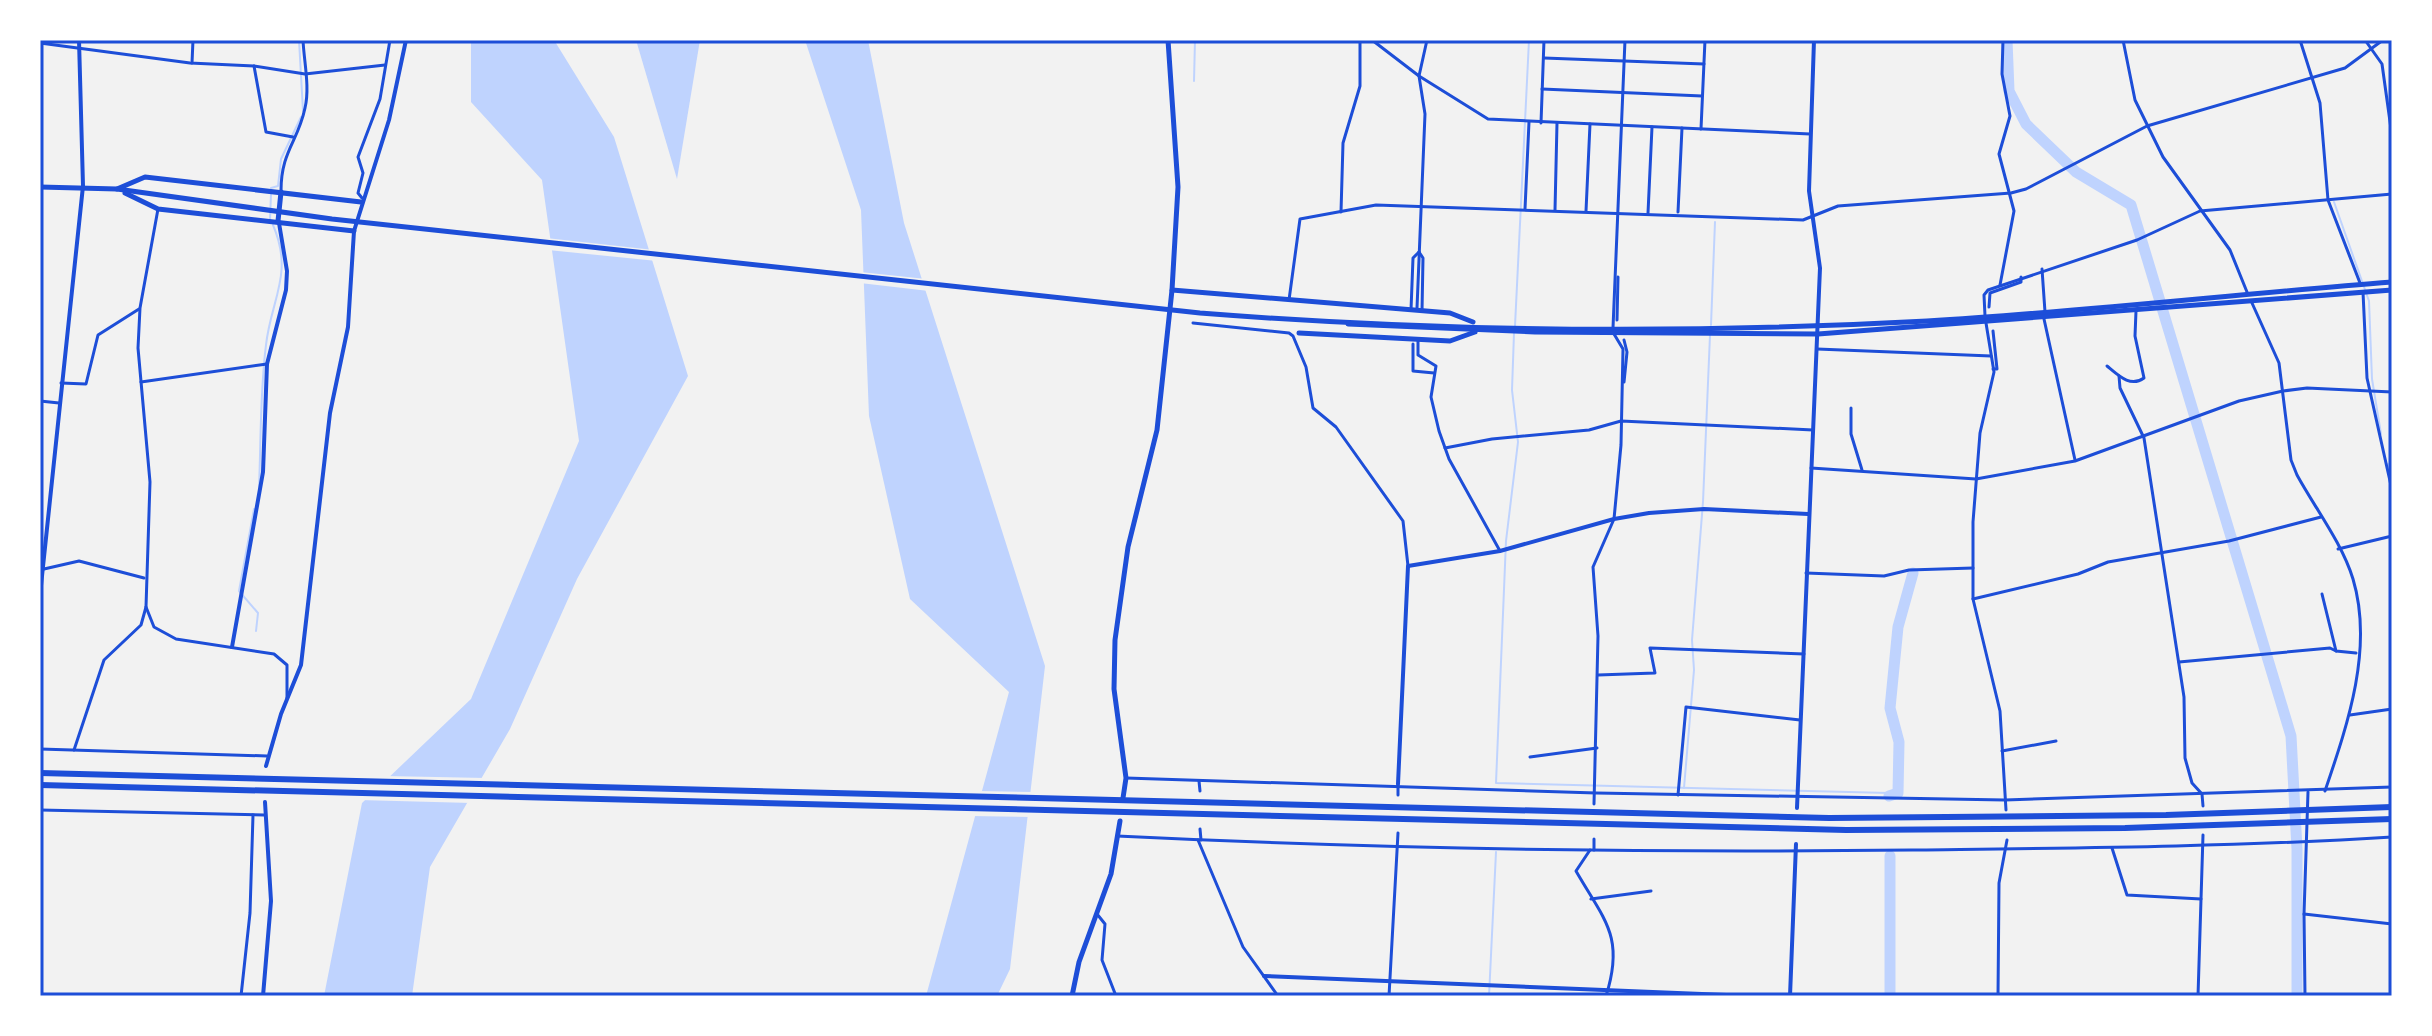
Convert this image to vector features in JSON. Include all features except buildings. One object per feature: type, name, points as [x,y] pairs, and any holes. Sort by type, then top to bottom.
[{"type":"highway","points":[[40,773],[1829,818],[2281,812],[2392,807]]},
{"type":"highway","points":[[40,785],[1846,830],[2125,828],[2392,819]]},
{"type":"main road","points":[[1123,798],[1126,778],[1114,689],[1115,640],[1128,547],[1157,430],[1172,290],[1178,187],[1168,40]]},
{"type":"main road","points":[[117,189],[145,177],[362,200]]},
{"type":"main road","points":[[42,186],[117,189],[332,219],[1200,313],[1296,320],[1614,331],[1818,334],[2392,290]]},
{"type":"main road","points":[[117,189],[158,209],[354,231]]},
{"type":"main road","points":[[276,221],[278,192]]},
{"type":"main road","points":[[2045,315],[2150,302],[2392,282]]},
{"type":"main road","points":[[1172,290],[1300,303],[1450,313],[1479,327]]},
{"type":"main road","points":[[1614,331],[1985,320]]},
{"type":"main road","points":[[1299,333],[1416,342],[1450,341],[1479,327]]},
{"type":"main road","points":[[1072,996],[1079,962],[1111,874],[1120,821]]},
{"type":"street","points":[[40,595],[83,186],[79,40]]},
{"type":"street","points":[[192,63],[193,40]]},
{"type":"street","points":[[278,192],[291,137],[305,111],[303,40]]},
{"type":"street","points":[[362,200],[358,193],[363,173],[358,157],[380,99],[390,40]]},
{"type":"street","points":[[266,766],[301,665],[330,413],[348,327],[354,231],[389,120],[406,40]]},
{"type":"street","points":[[1341,212],[1343,143],[1360,86],[1360,40]]},
{"type":"street","points":[[1372,40],[1419,76],[1488,119],[1810,134]]},
{"type":"street","points":[[1417,310],[1423,258],[1419,252],[1419,206],[1425,114],[1419,76],[1427,40]]},
{"type":"street","points":[[1541,123],[1544,40]]},
{"type":"street","points":[[1594,804],[1598,675],[1593,567],[1614,519],[1621,421],[1623,349],[1614,331],[1625,40]]},
{"type":"street","points":[[1701,129],[1705,40]]},
{"type":"street","points":[[1797,808],[1820,268],[1809,191],[1814,40]]},
{"type":"street","points":[[2000,285],[2014,211],[1999,154],[2010,116],[2002,74],[2003,40]]},
{"type":"street","points":[[2123,40],[2135,100],[2147,126],[2163,157],[2230,250],[2279,363],[2291,460],[2353,577],[2358,605],[2358,653],[2350,715],[2325,791]]},
{"type":"street","points":[[2300,40],[2320,103],[2328,200],[2360,285]]},
{"type":"street","points":[[2365,40],[2382,64],[2392,136]]},
{"type":"street","points":[[1289,302],[1300,219],[1376,205],[1813,219],[1838,206],[2011,193],[2147,126],[2345,68],[2383,40]]},
{"type":"street","points":[[40,43],[304,74],[385,65]]},
{"type":"street","points":[[1544,58],[1704,64]]},
{"type":"street","points":[[254,66],[266,132],[291,137]]},
{"type":"street","points":[[1542,89],[1702,96]]},
{"type":"street","points":[[1525,209],[1529,122]]},
{"type":"street","points":[[1555,210],[1557,123]]},
{"type":"street","points":[[1586,211],[1590,124]]},
{"type":"street","points":[[1648,213],[1652,127]]},
{"type":"street","points":[[1678,214],[1682,128]]},
{"type":"street","points":[[2006,810],[2000,711],[1973,599],[1980,433],[1993,369],[1984,295],[2000,285],[2042,269],[2137,240],[2200,211],[2392,194]]},
{"type":"street","points":[[74,750],[104,660],[141,625],[146,607],[144,578],[150,482],[141,382],[140,308],[158,209]]},
{"type":"street","points":[[232,647],[263,472],[264,365],[286,290],[287,271],[276,221]]},
{"type":"street","points":[[1417,310],[1413,258],[1419,252]]},
{"type":"street","points":[[2042,269],[2045,315],[2075,461]]},
{"type":"street","points":[[1616,274],[1619,280],[1617,320]]},
{"type":"street","points":[[1989,307],[1990,293],[2021,282],[2021,277]]},
{"type":"street","points":[[2363,292],[2370,391],[2392,490]]},
{"type":"street","points":[[61,383],[86,384],[98,335],[140,308]]},
{"type":"street","points":[[2107,366],[2119,376],[2134,382],[2140,381],[2146,373],[2135,336],[2136,311]]},
{"type":"street","points":[[1193,323],[1289,333],[1293,336],[1306,367],[1313,408],[1336,427],[1403,521],[1408,566],[1398,795]]},
{"type":"street","points":[[1993,331],[1997,369],[1993,369]]},
{"type":"street","points":[[1622,385],[1627,365],[1624,340]]},
{"type":"street","points":[[1416,342],[1418,355],[1436,366],[1431,397],[1445,448],[1500,551]]},
{"type":"street","points":[[1416,342],[1413,371],[1435,373]]},
{"type":"street","points":[[1817,349],[1991,356]]},
{"type":"street","points":[[141,382],[264,365]]},
{"type":"street","points":[[2119,376],[2120,388],[2144,438],[2184,697],[2185,758],[2192,783],[2202,794],[2203,806]]},
{"type":"street","points":[[1811,468],[1976,479],[2075,461],[2205,416],[2239,401],[2283,391],[2307,388],[2392,392]]},
{"type":"street","points":[[40,401],[59,403]]},
{"type":"street","points":[[1851,408],[1851,434],[1862,471]]},
{"type":"street","points":[[1445,448],[1492,439],[1589,430],[1621,421],[1813,430]]},
{"type":"street","points":[[1408,566],[1500,551],[1614,519],[1691,509],[1808,514]]},
{"type":"street","points":[[1973,599],[2078,574],[2108,562],[2229,541],[2321,517]]},
{"type":"street","points":[[2338,549],[2392,536]]},
{"type":"street","points":[[44,569],[79,561],[144,578]]},
{"type":"street","points":[[1806,573],[1884,576],[1909,570],[1973,568]]},
{"type":"street","points":[[2322,594],[2336,651]]},
{"type":"street","points":[[146,607],[160,632],[176,639],[232,647],[281,659],[287,665],[287,699]]},
{"type":"street","points":[[1598,675],[1655,673],[1650,648],[1804,654]]},
{"type":"street","points":[[2179,662],[2330,648],[2358,653]]},
{"type":"street","points":[[1678,795],[1686,707],[1800,720]]},
{"type":"street","points":[[2350,715],[2392,709]]},
{"type":"street","points":[[2002,751],[2056,741]]},
{"type":"street","points":[[1530,757],[1597,748]]},
{"type":"street","points":[[40,749],[267,756]]},
{"type":"street","points":[[1126,778],[1398,784],[1596,793],[1797,794],[2005,800],[2392,787]]},
{"type":"street","points":[[1199,781],[1200,791]]},
{"type":"street","points":[[2305,996],[2308,792]]},
{"type":"street","points":[[263,996],[271,901],[265,802]]},
{"type":"street","points":[[40,810],[266,815]]},
{"type":"street","points":[[241,996],[250,913],[253,815]]},
{"type":"street","points":[[1200,829],[1200,840],[1243,947],[1278,996]]},
{"type":"street","points":[[1389,996],[1398,833]]},
{"type":"street","points":[[2198,996],[2203,835]]},
{"type":"street","points":[[1117,836],[1592,850],[1796,851],[2306,842],[2392,837]]},
{"type":"street","points":[[1594,839],[1592,850],[1576,871],[1591,899],[1605,916],[1611,934],[1616,962],[1607,994]]},
{"type":"street","points":[[1998,996],[1999,883],[2007,840]]},
{"type":"street","points":[[1790,996],[1796,844]]},
{"type":"street","points":[[2111,846],[2127,895],[2201,899]]},
{"type":"street","points":[[1591,899],[1651,891]]},
{"type":"street","points":[[1097,914],[1105,924],[1102,960],[1116,996]]},
{"type":"street","points":[[2304,914],[2392,924]]},
{"type":"street","points":[[1264,976],[1607,994],[1751,996]]},
{"type":"water","points":[[471,40],[554,40],[614,137],[688,376],[577,579],[510,729],[430,867],[412,996],[324,996],[362,803],[471,699],[579,441],[542,180],[471,102]]},
{"type":"water","points":[[636,40],[700,40],[677,179]]},
{"type":"water","points":[[805,40],[868,40],[904,223],[1045,666],[1010,969],[997,996],[926,996],[1009,692],[910,599],[869,416],[861,210]]},
{"type":"pier","points":[[546,238],[654,250],[657,261],[548,250]]},
{"type":"pier","points":[[860,272],[926,279],[929,291],[860,283]]},
{"type":"pier","points":[[385,776],[486,778],[472,803],[359,800]]},
{"type":"pier","points":[[978,791],[1034,792],[1031,817],[971,816]]},
{"type":"waterway","points":[[299,40],[303,111]]},
{"type":"waterway","points":[[1194,81],[1195,40]]},
{"type":"waterway","points":[[1515,326],[1529,40]]},
{"type":"waterway","points":[[2007,40],[2009,91],[2026,124],[2076,172],[2131,205],[2291,736],[2297,849],[2297,996]]},
{"type":"waterway","points":[[271,188],[278,186],[281,159],[301,117]]},
{"type":"waterway","points":[[270,220],[271,194]]},
{"type":"waterway","points":[[2334,202],[2369,301],[2372,379],[2381,434]]},
{"type":"waterway","points":[[1711,325],[1715,222]]},
{"type":"waterway","points":[[259,487],[264,363],[281,272],[279,242],[273,225]]},
{"type":"waterway","points":[[1514,333],[1512,390],[1518,442],[1506,541],[1496,783],[1889,793]]},
{"type":"waterway","points":[[1684,788],[1694,670],[1692,640],[1703,502],[1710,335]]},
{"type":"waterway","points":[[2388,464],[2392,480]]},
{"type":"waterway","points":[[254,509],[239,591],[258,613],[256,631]]},
{"type":"waterway","points":[[1889,796],[1898,793],[1899,742],[1890,708],[1898,627],[1913,573]]},
{"type":"waterway","points":[[1489,996],[1496,852]]},
{"type":"waterway","points":[[1890,856],[1890,996]]}]
